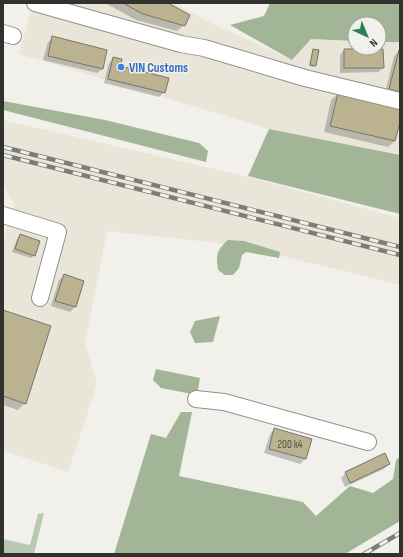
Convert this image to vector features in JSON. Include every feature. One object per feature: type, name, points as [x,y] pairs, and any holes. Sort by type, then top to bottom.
[{"type":"lane","points":[[35,3],[181,44],[204,48],[304,78],[400,101]]},
{"type":"lane","points":[[3,215],[58,232],[40,298]]},
{"type":"lane","points":[[196,399],[224,402],[368,442]]},
{"type":"shaded area","points":[[33,3],[174,3],[211,23],[292,60],[311,39],[347,41],[347,56],[387,56],[387,41],[400,42],[400,155],[269,129],[19,54]]},
{"type":"shaded area","points":[[3,120],[245,176],[400,218],[400,285],[237,245],[107,231],[85,343],[97,384],[68,472],[3,451],[3,243],[14,205],[3,186]]},
{"type":"green space","points":[[270,3],[400,3],[400,42],[387,42],[387,16],[347,16],[347,41],[311,39],[292,60],[230,25],[264,16]]},
{"type":"green space","points":[[3,101],[105,120],[199,143],[208,151],[206,162],[3,110]]},
{"type":"green space","points":[[269,129],[400,155],[400,214],[248,176]]},
{"type":"green space","points":[[228,240],[244,241],[280,252],[279,258],[246,252],[242,255],[239,268],[233,275],[225,275],[218,270],[217,257],[219,250]]},
{"type":"green space","points":[[220,316],[213,342],[195,343],[190,332],[195,321]]},
{"type":"green space","points":[[156,369],[200,378],[197,395],[161,388],[153,380]]},
{"type":"green space","points":[[181,412],[192,412],[179,476],[303,502],[316,516],[350,486],[373,493],[393,479],[396,460],[400,457],[400,521],[345,554],[114,554],[151,434],[166,438]]},
{"type":"green space","points":[[44,513],[34,554],[3,554],[3,539],[30,545],[38,514]]},
{"type":"building","points":[[123,3],[168,3],[190,15],[185,26],[143,14]]},
{"type":"building","points":[[52,36],[107,50],[103,69],[48,56]]},
{"type":"building","points":[[313,49],[319,50],[316,66],[310,65]]},
{"type":"building","points":[[344,49],[347,49],[347,56],[383,56],[384,68],[344,68]]},
{"type":"building","points":[[400,50],[400,92],[389,89]]},
{"type":"building","points":[[113,57],[122,59],[121,66],[169,78],[165,93],[108,79]]},
{"type":"building","points":[[338,93],[400,107],[400,122],[395,141],[330,126]]},
{"type":"building","points":[[20,234],[40,241],[35,256],[15,249]]},
{"type":"building","points":[[64,274],[84,281],[76,307],[55,301]]},
{"type":"building","points":[[3,310],[51,326],[26,404],[3,396]]},
{"type":"building","points":[[274,428],[312,439],[306,459],[269,449]]},
{"type":"building","points":[[385,453],[390,464],[350,483],[345,472]]},
{"type":"railway","points":[[3,147],[400,247]]},
{"type":"railway","points":[[3,155],[400,255]]},
{"type":"railway","points":[[364,554],[400,533]]},
{"type":"place","name":"VIN Customs","points":[[121,67]]}]
